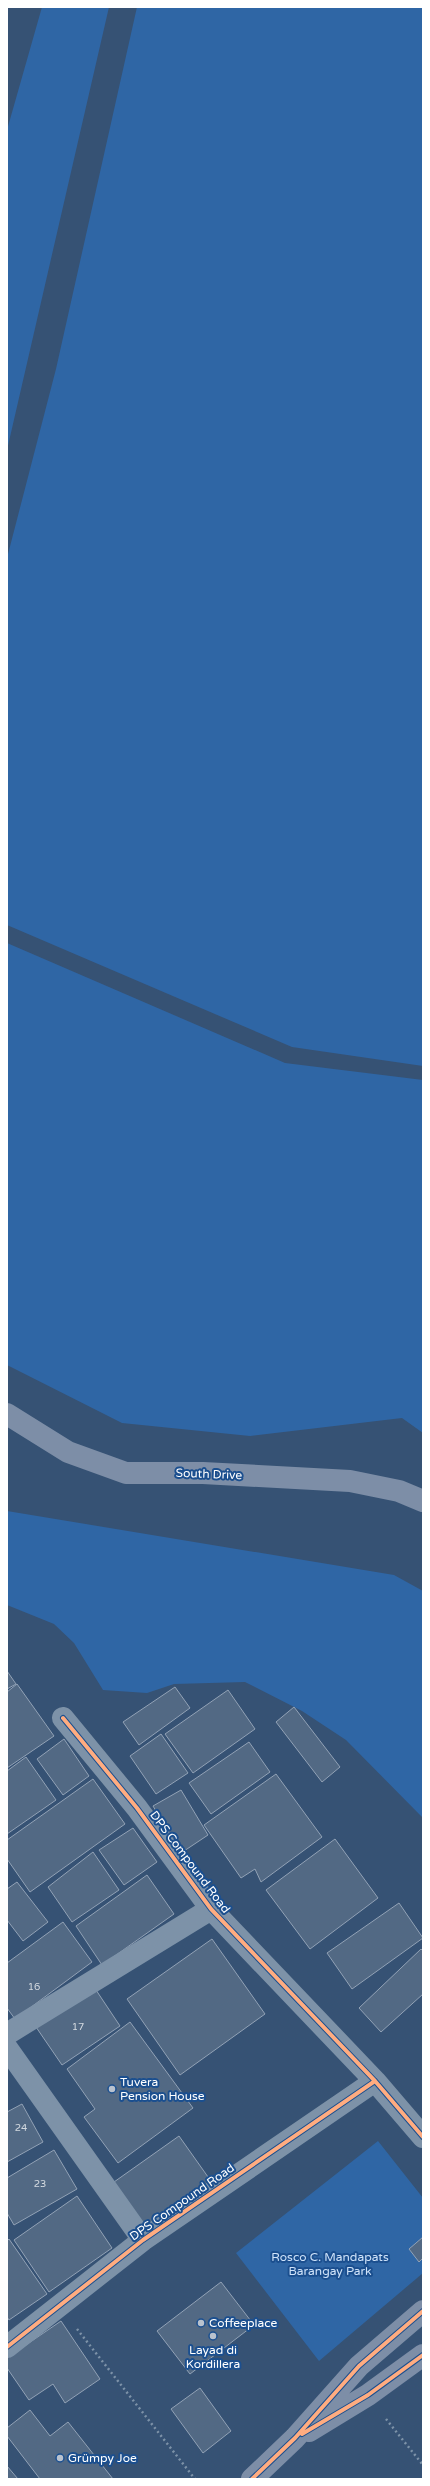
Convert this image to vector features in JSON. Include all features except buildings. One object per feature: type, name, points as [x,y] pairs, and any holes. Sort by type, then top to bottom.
[{"type":"main road","name":"South Drive","points":[[7,1414],[68,1452],[126,1473],[203,1473],[350,1481],[399,1491],[423,1501]]},
{"type":"main road","points":[[252,2479],[296,2438],[359,2366],[423,2311]]},
{"type":"main road","points":[[296,2438],[368,2395],[423,2355]]},
{"type":"street","name":"DPS Compound Road","points":[[63,1718],[137,1808],[211,1909],[375,2081],[423,2137]]},
{"type":"street","name":"DPS Compound Road","points":[[7,2034],[211,1909]]},
{"type":"street","name":"DPS Compound Road","points":[[7,2048],[143,2240]]},
{"type":"street","name":"DPS Compound Road","points":[[7,2347],[143,2240],[375,2081]]},
{"type":"path","points":[[60,2306],[195,2479]]},
{"type":"path","points":[[382,2414],[423,2465]]},
{"type":"green space","points":[[42,7],[109,7],[7,450],[7,130]]},
{"type":"green space","points":[[137,7],[423,7],[423,1066],[292,1047],[7,925],[7,558],[56,369]]},
{"type":"green space","points":[[7,943],[285,1063],[423,1080],[423,1433],[402,1418],[250,1436],[122,1423],[7,1365]]},
{"type":"green space","points":[[7,1511],[394,1575],[423,1591],[423,1818],[346,1740],[302,1711],[245,1682],[174,1684],[147,1693],[103,1690],[74,1643],[54,1624],[7,1605]]},
{"type":"green space","name":"Rosco C. Mandapats Barangay Park","points":[[378,2141],[423,2198],[423,2273],[319,2361],[236,2253]]},
{"type":"cycle path","points":[[63,1718],[137,1808],[211,1909],[375,2081],[423,2137]]},
{"type":"cycle path","points":[[7,2347],[143,2240],[375,2081]]},
{"type":"cycle path","points":[[252,2479],[295,2438],[359,2366],[423,2311]]},
{"type":"cycle path","points":[[302,2434],[368,2395],[423,2355]]},
{"type":"place","name":"Tuvera Pension House","points":[[112,2089]]},
{"type":"place","name":"Coffeeplace","points":[[201,2323]]},
{"type":"place","name":"Layad di Kordillera","points":[[213,2336]]},
{"type":"place","name":"Grümpy Joe","points":[[60,2458]]}]
